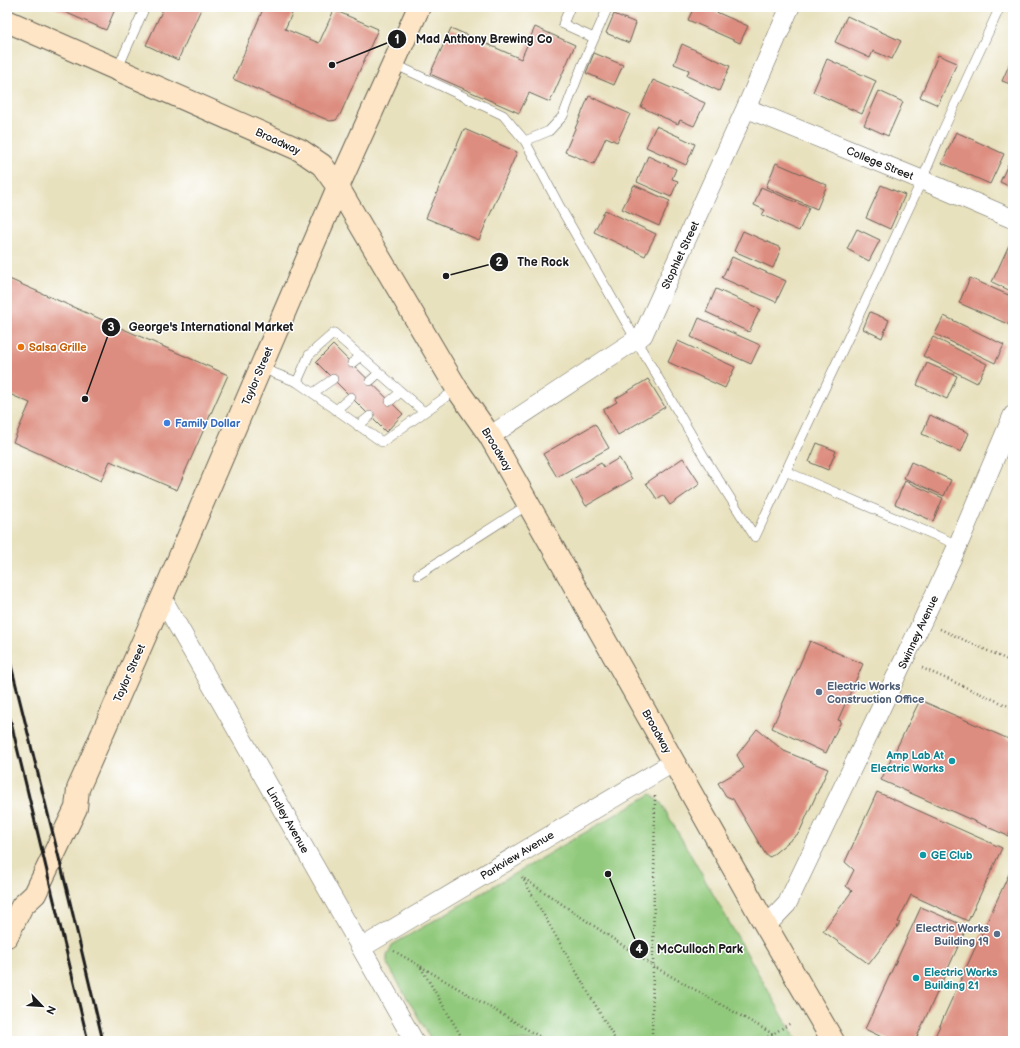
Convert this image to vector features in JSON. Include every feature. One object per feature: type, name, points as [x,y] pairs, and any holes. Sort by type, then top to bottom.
[{"type":"main road","name":"Taylor Street","points":[[7,936],[22,906],[22,887],[64,802],[78,790],[338,187],[419,7]]},
{"type":"main road","name":"Broadway","points":[[7,21],[300,150],[322,165],[338,187],[457,389],[490,436],[766,926],[833,1041]]},
{"type":"street","name":"Stophlet Street","points":[[490,436],[643,335],[790,7]]},
{"type":"street","name":"College Street","points":[[746,108],[1013,219]]},
{"type":"street","name":"Swinney Avenue","points":[[766,926],[787,904],[958,545],[1013,415]]},
{"type":"street","name":"Lindley Avenue","points":[[162,598],[414,1041]]},
{"type":"street","name":"Parkview Avenue","points":[[360,948],[674,762]]},
{"type":"lane","points":[[117,70],[145,7]]},
{"type":"lane","points":[[570,7],[563,24],[594,38]]},
{"type":"lane","points":[[525,141],[549,131],[563,116],[582,66],[608,7]]},
{"type":"lane","points":[[394,64],[503,115],[525,141],[560,207],[636,340],[706,460],[755,537],[922,180],[1000,7]]},
{"type":"lane","points":[[297,382],[309,355],[334,333],[424,412]]},
{"type":"lane","points":[[352,363],[361,356]]},
{"type":"lane","points":[[260,368],[297,382],[382,442],[457,389]]},
{"type":"lane","points":[[370,381],[379,373]]},
{"type":"lane","points":[[313,393],[333,379]]},
{"type":"lane","points":[[390,401],[401,392]]},
{"type":"lane","points":[[336,410],[352,397]]},
{"type":"lane","points":[[358,426],[370,416]]},
{"type":"lane","points":[[785,471],[958,545]]},
{"type":"lane","points":[[418,575],[528,504]]},
{"type":"path","points":[[940,629],[1010,661]]},
{"type":"path","points":[[922,668],[1013,708]]},
{"type":"path","points":[[652,1041],[655,794]]},
{"type":"path","points":[[616,1041],[522,877],[652,966],[773,1034]]},
{"type":"path","points":[[464,1041],[420,966],[547,1041]]},
{"type":"path","points":[[761,1041],[791,1023]]},
{"type":"path","points":[[773,1034],[773,1041]]},
{"type":"green space","points":[[651,794],[661,803],[797,1041],[432,1041],[387,963],[387,956],[392,945]]},
{"type":"building","points":[[53,7],[116,7],[106,30]]},
{"type":"building","points":[[164,7],[198,7],[201,9],[178,60],[146,45]]},
{"type":"building","points":[[264,7],[295,7],[285,29],[319,43],[334,10],[378,29],[340,115],[336,120],[330,121],[233,79]]},
{"type":"building","points":[[694,7],[705,7],[748,26],[740,43],[688,20]]},
{"type":"building","points":[[614,14],[636,23],[629,43],[606,33]]},
{"type":"building","points":[[847,16],[901,41],[892,59],[873,51],[870,58],[835,42]]},
{"type":"building","points":[[535,27],[575,45],[550,102],[529,93],[519,113],[430,74],[451,28],[521,59]]},
{"type":"building","points":[[682,44],[730,66],[719,91],[687,76],[689,70],[674,64]]},
{"type":"building","points":[[594,53],[623,65],[614,85],[586,73]]},
{"type":"building","points":[[938,55],[957,63],[938,105],[920,97]]},
{"type":"building","points":[[827,59],[876,81],[862,114],[813,92]]},
{"type":"building","points":[[1010,63],[1013,65],[1013,85],[1002,81]]},
{"type":"building","points":[[653,80],[705,103],[694,126],[680,120],[678,124],[641,107]]},
{"type":"building","points":[[879,91],[903,102],[888,136],[864,125]]},
{"type":"building","points":[[589,96],[630,114],[617,142],[606,137],[594,164],[565,152]]},
{"type":"building","points":[[656,126],[695,144],[686,165],[646,147]]},
{"type":"building","points":[[464,129],[517,152],[479,240],[426,218]]},
{"type":"building","points":[[956,132],[1004,154],[990,184],[942,163]]},
{"type":"building","points":[[648,156],[676,169],[672,179],[678,181],[671,197],[637,182]]},
{"type":"building","points":[[776,163],[827,185],[817,209],[766,187]]},
{"type":"building","points":[[1008,164],[1013,166],[1013,188],[1000,182]]},
{"type":"building","points":[[634,185],[670,201],[659,226],[622,209]]},
{"type":"building","points":[[881,185],[905,195],[890,229],[866,218]]},
{"type":"building","points":[[761,187],[809,208],[799,231],[762,215],[765,210],[754,205]]},
{"type":"building","points":[[605,210],[656,234],[645,256],[594,232]]},
{"type":"building","points":[[857,229],[880,240],[869,261],[847,249]]},
{"type":"building","points":[[743,231],[781,248],[773,268],[734,251]]},
{"type":"building","points":[[1009,245],[1013,247],[1013,292],[992,282]]},
{"type":"building","points":[[732,257],[786,281],[776,302],[722,278]]},
{"type":"building","points":[[7,278],[228,375],[177,490],[110,461],[101,481],[13,442],[30,403],[7,393]]},
{"type":"building","points":[[970,278],[1013,297],[1013,317],[1010,325],[959,303]]},
{"type":"building","points":[[716,289],[760,309],[749,332],[706,312]]},
{"type":"building","points":[[870,312],[889,320],[882,338],[863,329]]},
{"type":"building","points":[[944,316],[1004,345],[995,363],[935,334]]},
{"type":"building","points":[[699,318],[760,345],[751,364],[691,337]]},
{"type":"building","points":[[933,337],[987,364],[977,383],[923,356]]},
{"type":"building","points":[[678,341],[735,367],[725,388],[668,362]]},
{"type":"building","points":[[333,345],[403,414],[386,432],[316,362]]},
{"type":"building","points":[[927,363],[957,376],[947,399],[917,385]]},
{"type":"building","points":[[648,379],[665,407],[618,435],[603,410],[617,402],[615,399]]},
{"type":"building","points":[[930,415],[969,433],[961,452],[922,434]]},
{"type":"building","points":[[595,424],[609,448],[557,477],[543,454]]},
{"type":"building","points":[[817,443],[836,451],[828,470],[809,462]]},
{"type":"building","points":[[619,458],[632,479],[586,506],[571,480],[601,463],[604,467]]},
{"type":"building","points":[[683,458],[700,484],[670,505],[663,495],[657,499],[646,483]]},
{"type":"building","points":[[911,462],[951,480],[944,496],[904,478]]},
{"type":"building","points":[[905,481],[943,498],[933,521],[895,504]]},
{"type":"building","name":"Electric Works Construction Office","points":[[810,641],[863,664],[838,720],[841,721],[826,753],[772,728]]},
{"type":"building","name":"Amp Lab At Electric Works","points":[[920,700],[1013,741],[1013,824],[1008,836],[881,780]]},
{"type":"building","points":[[757,729],[784,751],[828,769],[799,833],[770,857],[766,855],[733,799],[726,796],[718,783],[744,768],[737,755]]},
{"type":"building","name":"GE Club","points":[[877,792],[1002,848],[968,921],[911,895],[898,922],[900,923],[869,964],[823,931],[852,891],[846,886],[854,870],[845,862]]},
{"type":"building","name":"Electric Works Building 19","points":[[1013,865],[1013,1041],[933,1041],[950,1003]]},
{"type":"building","name":"Electric Works Building 21","points":[[921,907],[967,927],[915,1041],[890,1041],[865,1029]]},
{"type":"railway","points":[[7,649],[103,1041]]},
{"type":"railway","points":[[7,706],[88,1041]]},
{"type":"place","name":"Mad Anthony Brewing Co","points":[[332,65]]},
{"type":"place","name":"The Rock","points":[[446,276]]},
{"type":"place","name":"Salsa Grille","points":[[21,347]]},
{"type":"place","name":"George's International Market","points":[[85,399]]},
{"type":"place","name":"Family Dollar","points":[[167,423]]},
{"type":"place","name":"Electric Works Construction Office","points":[[819,692]]},
{"type":"place","name":"Amp Lab At Electric Works","points":[[952,761]]},
{"type":"place","name":"GE Club","points":[[923,855]]},
{"type":"place","name":"McCulloch Park","points":[[608,874]]},
{"type":"place","name":"Electric Works Building 19","points":[[997,934]]},
{"type":"place","name":"Electric Works Building 21","points":[[916,978]]}]
